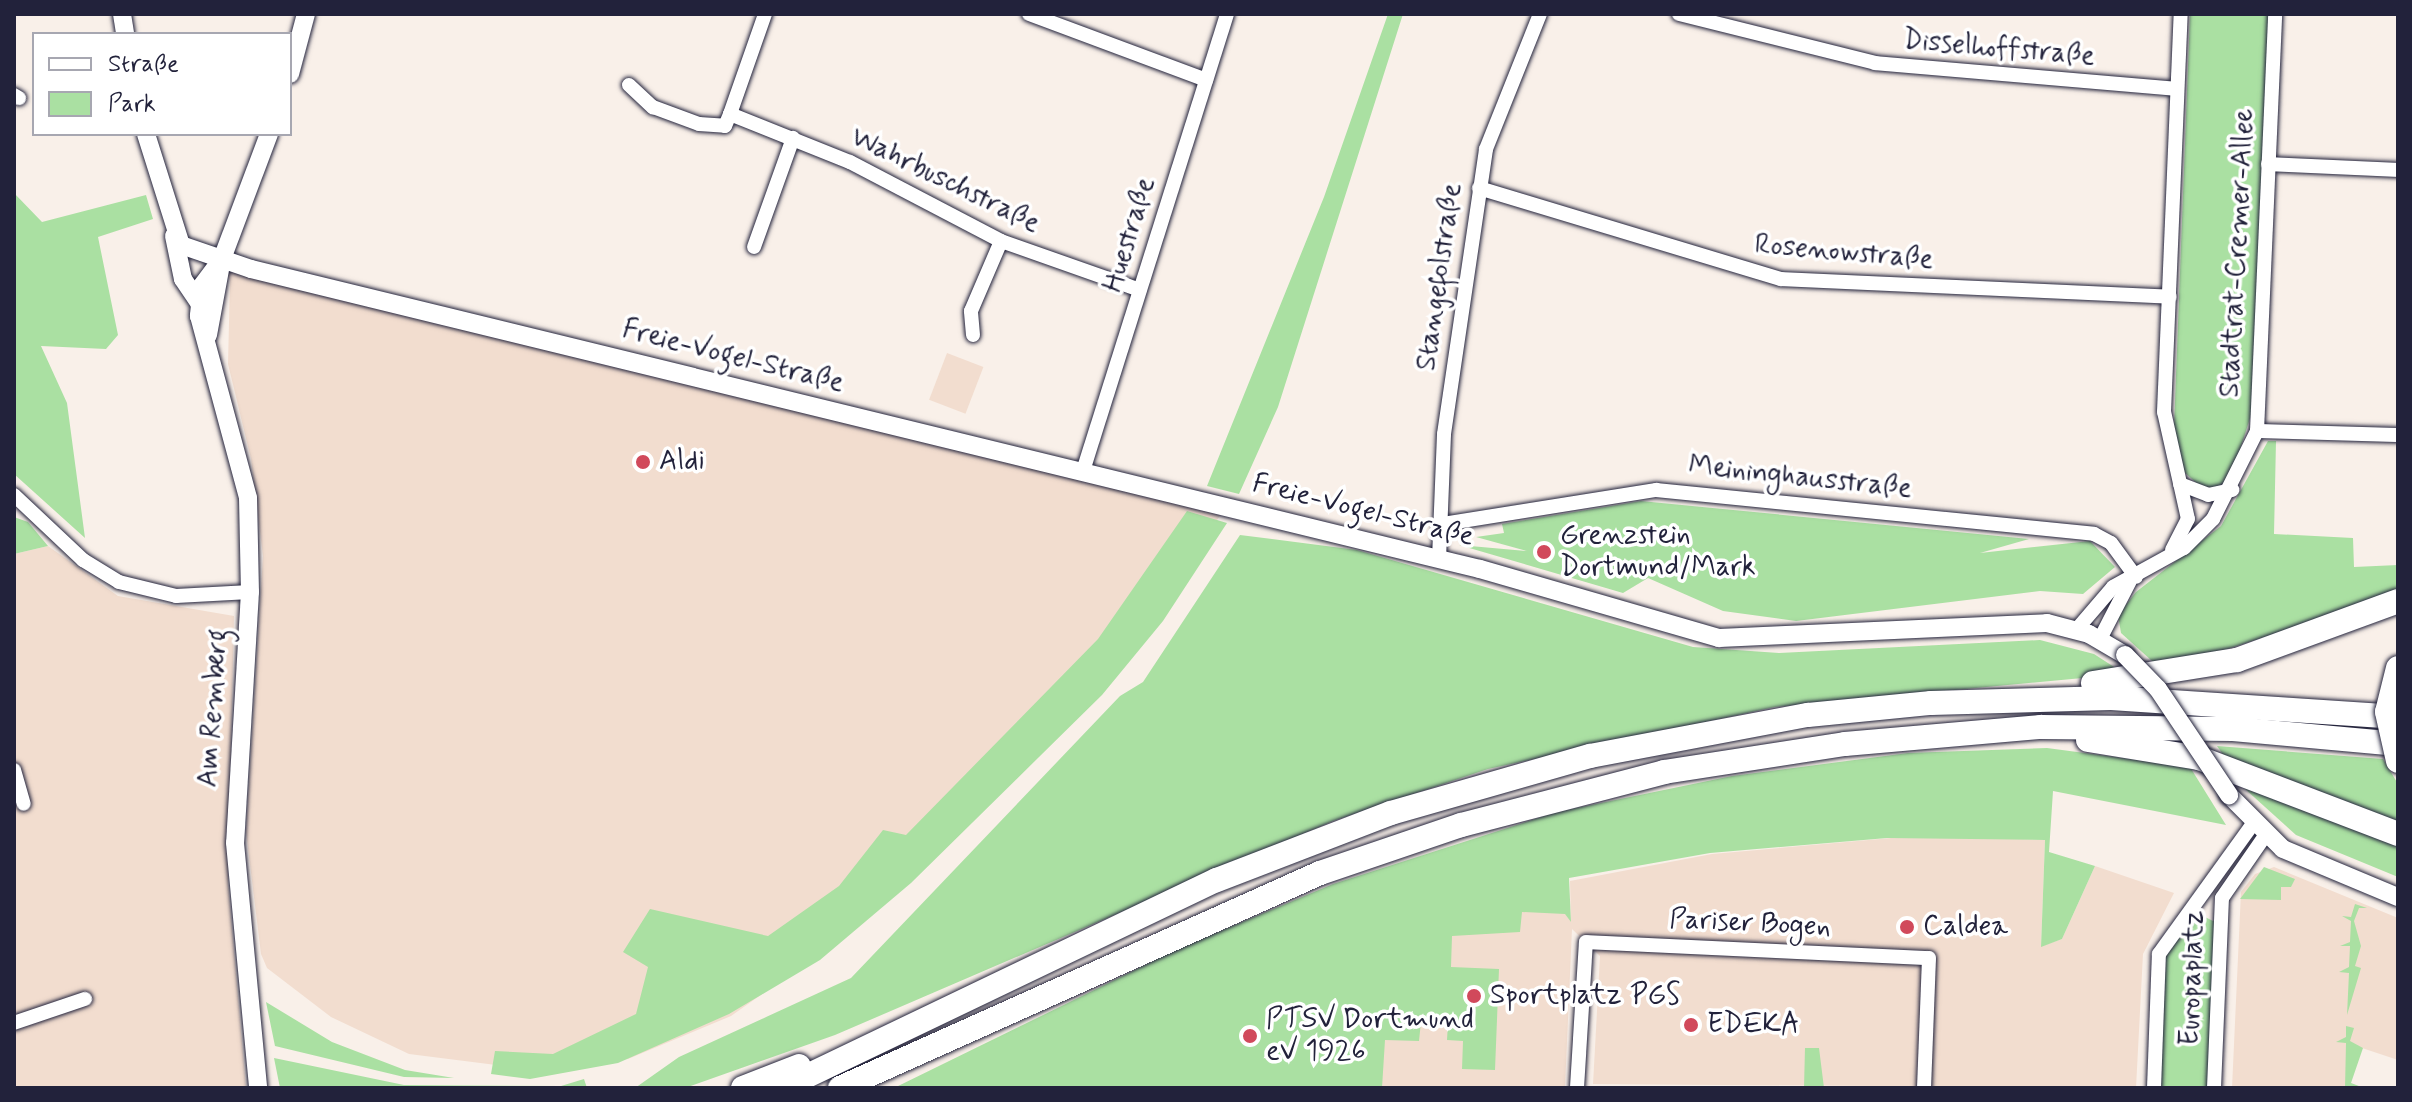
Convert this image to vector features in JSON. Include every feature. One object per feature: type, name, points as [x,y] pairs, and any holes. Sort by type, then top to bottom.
[{"type":"highway","points":[[1931,703],[1970,689],[2200,670],[2398,601]]},
{"type":"highway","points":[[2398,668],[2387,712],[2398,761]]},
{"type":"highway","points":[[782,1088],[1217,880],[1391,813],[1662,740],[1931,703],[2111,698],[2398,717]]},
{"type":"highway","points":[[840,1088],[957,1038],[1240,906],[1461,825],[1664,772],[1950,734],[2132,725],[2398,744]]},
{"type":"highway","points":[[1950,734],[2155,747],[2398,834]]},
{"type":"highway","points":[[869,1088],[957,1038]]},
{"type":"highway","points":[[743,1088],[881,1039]]},
{"type":"street","points":[[292,66],[306,14]]},
{"type":"street","points":[[629,85],[653,107],[699,124],[725,126],[765,14]]},
{"type":"street","points":[[1029,14],[1206,80]]},
{"type":"street","name":"Huestraße","points":[[1083,471],[1227,14]]},
{"type":"street","name":"Stangefolstraße","points":[[1439,559],[1443,524],[1444,434],[1479,188],[1496,110],[1540,14]]},
{"type":"street","name":"Disselhoffstraße","points":[[1679,14],[1875,63],[2177,89]]},
{"type":"street","name":"Stadtrat-Cremer-Allee","points":[[2167,556],[2188,519],[2164,412],[2181,14]]},
{"type":"street","name":"Stadtrat-Cremer-Allee","points":[[2077,629],[2113,587],[2133,579],[2194,539],[2232,490],[2257,431],[2275,14]]},
{"type":"street","name":"Wahrbuschstraße","points":[[730,114],[793,138],[1001,241],[1140,290]]},
{"type":"street","points":[[147,136],[174,236],[222,259]]},
{"type":"street","points":[[199,303],[209,271],[222,259],[268,136]]},
{"type":"street","points":[[754,247],[793,138]]},
{"type":"street","points":[[2268,164],[2398,170]]},
{"type":"street","name":"Rosenowstraße","points":[[1479,188],[1781,279],[2170,297]]},
{"type":"street","name":"Am Remberg","points":[[174,236],[183,279],[199,303],[244,465],[250,592],[235,819],[258,1088]]},
{"type":"street","points":[[973,335],[971,311],[1001,241]]},
{"type":"street","name":"Am Remberg","points":[[208,335],[222,259]]},
{"type":"street","name":"Freie-Vogel-Straße","points":[[222,259],[1439,559],[1719,638],[2031,623],[2077,629],[2125,655],[2167,701],[2229,795],[2259,831],[2398,897]]},
{"type":"street","points":[[2257,431],[2398,435]]},
{"type":"street","points":[[2180,484],[2208,495],[2232,490]]},
{"type":"street","name":"Meininghausstraße","points":[[1443,524],[1656,490],[2094,534],[2111,543],[2133,579]]},
{"type":"street","points":[[14,495],[95,570],[143,591],[194,597],[250,592]]},
{"type":"street","name":"Stadtrat-Cremer-Allee","points":[[2100,639],[2133,579]]},
{"type":"street","points":[[14,770],[24,804]]},
{"type":"street","name":"Europaplatz","points":[[2154,1088],[2159,954],[2259,831]]},
{"type":"street","name":"Europaplatz","points":[[2214,1088],[2222,898],[2259,831]]},
{"type":"street","name":"Pariser Bogen","points":[[1577,1088],[1586,942],[1929,958],[1924,1088]]},
{"type":"street","points":[[14,1023],[85,999]]},
{"type":"shaded area","points":[[222,259],[1224,510],[1135,638],[798,969],[731,1016],[628,1059],[519,1068],[409,1054],[331,1017],[267,968],[261,954],[246,832],[263,556],[251,459],[228,364],[230,281]]},
{"type":"shaded area","points":[[947,353],[983,367],[965,414],[929,400]]},
{"type":"shaded area","points":[[48,546],[118,596],[234,616],[228,883],[246,1088],[14,1088],[14,554]]},
{"type":"shaded area","points":[[1925,835],[2045,840],[2041,946],[2062,939],[2095,866],[2174,893],[2143,954],[2136,1088],[1593,1084],[1600,956],[1572,929],[1565,1087],[1354,1088],[1412,951],[1562,889],[1571,922],[1570,881],[1712,854]]},
{"type":"shaded area","points":[[2274,867],[2398,918],[2398,1060],[2362,1048],[2350,1083],[2363,1088],[2232,1088],[2241,892],[2255,874]]},
{"type":"green space","points":[[1388,14],[1403,14],[1278,407],[1239,494],[1207,486],[1324,197]]},
{"type":"green space","points":[[2190,14],[2269,14],[2252,412],[2231,478],[2216,488],[2201,487],[2183,471],[2174,427]]},
{"type":"green space","points":[[14,193],[42,222],[146,195],[153,219],[98,237],[118,335],[106,349],[41,346],[67,403],[85,538],[14,474]]},
{"type":"green space","points":[[2268,441],[2276,441],[2274,534],[2353,538],[2354,567],[2398,565],[2398,594],[2162,670],[2121,633],[2118,615],[2136,592],[2221,526]]},
{"type":"green space","points":[[1641,501],[2029,539],[1980,553],[2090,541],[2115,567],[2083,594],[2040,591],[1796,621],[1723,611],[1648,578],[1623,593],[1459,545],[1527,551],[1476,537],[1504,533],[1502,524]]},
{"type":"green space","points":[[1187,511],[1227,523],[1163,621],[1102,695],[911,883],[820,960],[729,1014],[618,1063],[530,1079],[491,1074],[495,1051],[553,1054],[636,1014],[648,967],[623,952],[650,909],[768,936],[839,886],[883,830],[906,835],[1098,639]]},
{"type":"green space","points":[[14,517],[28,522],[48,546],[14,554]]},
{"type":"green space","points":[[1240,535],[1357,550],[1693,647],[1779,653],[2040,640],[2094,654],[2125,674],[1775,707],[1488,769],[1333,821],[835,1035],[685,1088],[635,1088],[679,1057],[851,978],[1120,696],[1143,682]]},
{"type":"green space","points":[[2217,746],[2383,759],[2398,784],[2398,823],[2224,756]]},
{"type":"green space","points":[[2047,748],[2190,767],[2226,825],[2053,791],[2049,852],[2095,866],[2062,939],[2041,947],[2045,840],[1887,838],[1710,853],[1569,878],[1571,922],[1565,914],[1522,912],[1520,932],[1452,936],[1451,967],[1499,969],[1495,1070],[1462,1069],[1463,1041],[1447,1040],[1448,1023],[1421,1022],[1419,1041],[1385,1040],[1382,1088],[894,1088],[1178,949],[1333,884],[1557,812],[1732,776],[1908,753]]},
{"type":"green space","points":[[2234,779],[2398,845],[2398,877],[2296,835]]},
{"type":"green space","points":[[2264,867],[2295,879],[2291,887],[2281,887],[2281,900],[2240,899]]},
{"type":"green space","points":[[2355,904],[2367,908],[2359,908],[2354,921],[2361,946],[2355,966],[2361,968],[2347,1015],[2349,973],[2339,972],[2349,967],[2350,946],[2340,946],[2350,942],[2351,921],[2342,916],[2351,917]]},
{"type":"green space","points":[[2197,913],[2215,922],[2211,1088],[2160,1088],[2166,956]]},
{"type":"green space","points":[[266,1002],[332,1042],[405,1070],[454,1078],[404,1077],[275,1046]]},
{"type":"green space","points":[[2346,1026],[2354,1028],[2350,1041],[2363,1048],[2351,1083],[2364,1088],[2345,1088],[2346,1043],[2336,1042],[2346,1037]]},
{"type":"green space","points":[[1805,1048],[1819,1048],[1824,1088],[1804,1088]]},
{"type":"green space","points":[[274,1058],[404,1085],[561,1086],[584,1079],[587,1088],[280,1088]]},
{"type":"place","name":"Aldi","points":[[643,462]]},
{"type":"place","name":"Grenzstein Dortmund/Mark","points":[[1544,552]]},
{"type":"place","name":"Caldea","points":[[1907,927]]},
{"type":"place","name":"Sportplatz PGS","points":[[1474,996]]},
{"type":"place","name":"EDEKA","points":[[1691,1025]]},
{"type":"place","name":"PTSV Dortmund eV 1926","points":[[1250,1036]]}]
